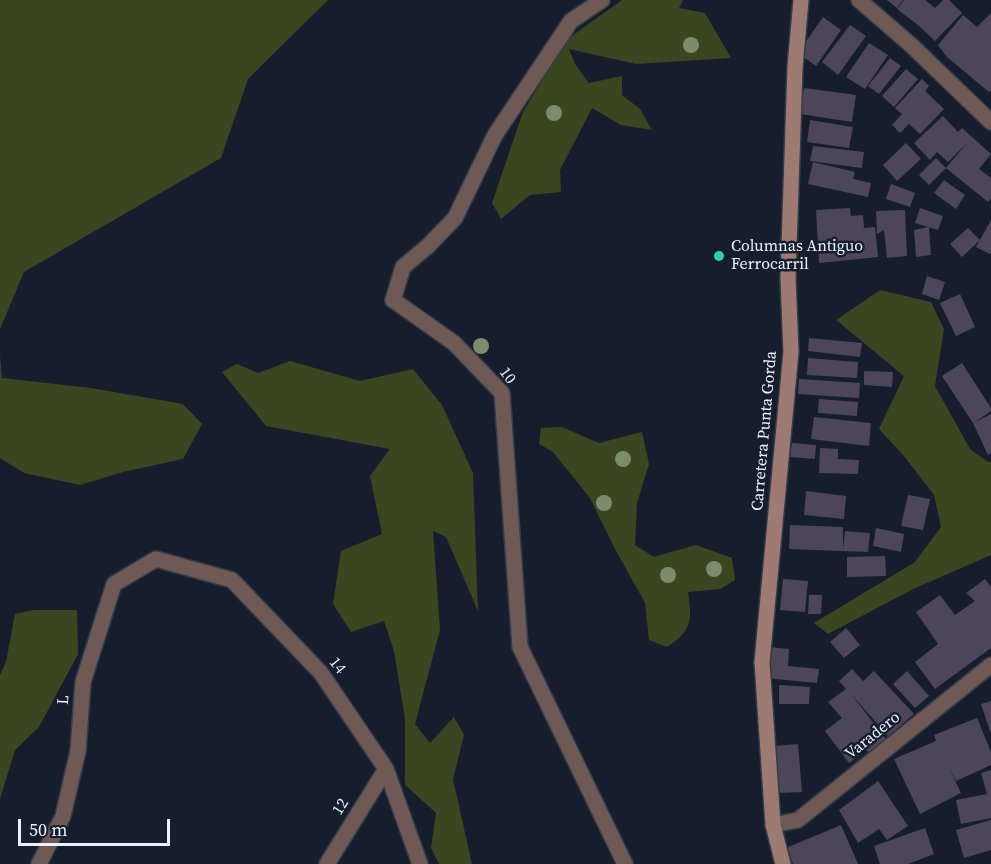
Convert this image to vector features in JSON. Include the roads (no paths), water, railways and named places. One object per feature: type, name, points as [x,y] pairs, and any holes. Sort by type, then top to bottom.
[{"type":"main road","name":"Carretera Punta Gorda","points":[[783,864],[773,825],[762,662],[790,352],[788,266],[795,67],[801,0]]},
{"type":"street","name":"10","points":[[602,0],[571,21],[495,135],[455,218],[428,246],[403,267],[393,300],[454,343],[502,393],[520,647],[625,864]]},
{"type":"street","points":[[859,0],[911,45],[991,122]]},
{"type":"street","name":"14","points":[[156,559],[232,580],[321,673],[386,769],[420,864]]},
{"type":"street","name":"L","points":[[39,864],[63,816],[78,751],[83,682],[114,585],[156,559]]},
{"type":"street","name":"Varadero","points":[[773,825],[798,820],[991,665]]},
{"type":"street","name":"12","points":[[327,864],[386,769]]},
{"type":"place","name":"Columnas Antiguo Ferrocarril","points":[[719,256]]}]
